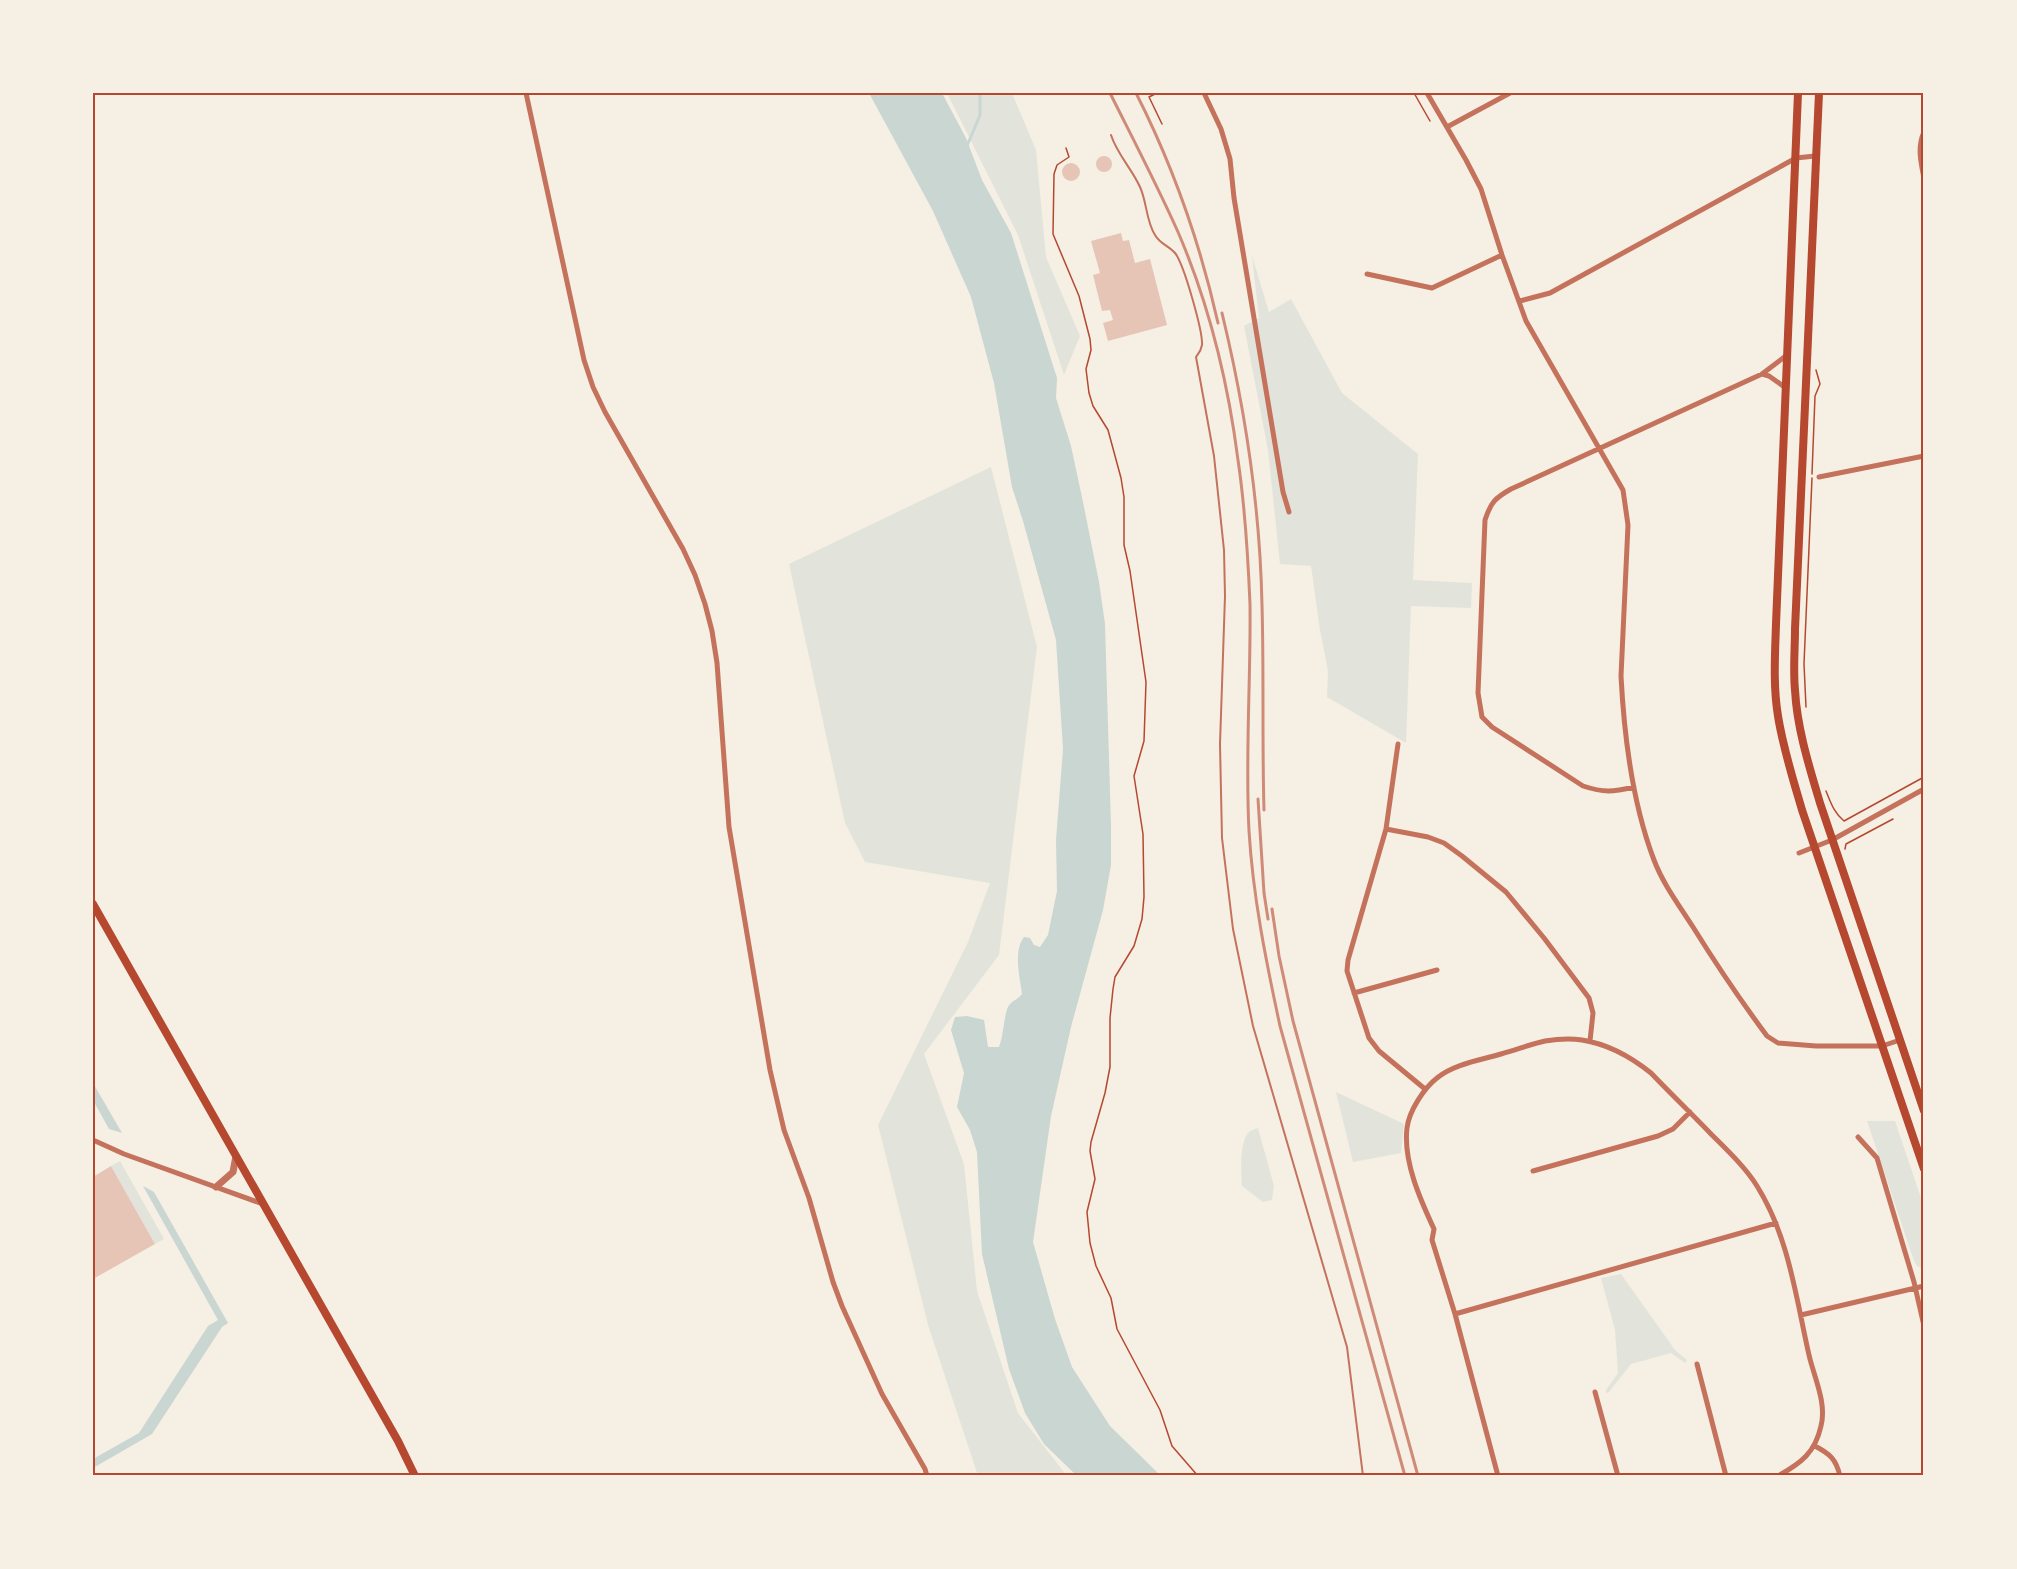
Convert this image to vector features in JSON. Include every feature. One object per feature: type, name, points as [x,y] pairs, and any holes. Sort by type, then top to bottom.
[{"type":"highway","points":[[1798,93],[1775,680],[1778,715],[1785,752],[1815,848],[1924,1169]]},
{"type":"highway","points":[[1819,93],[1794,689],[1798,719],[1809,766],[1924,1111]]},
{"type":"main road","points":[[93,904],[416,1476]]},
{"type":"street","points":[[526,93],[587,369],[605,412],[683,549],[695,575],[712,631],[721,703],[729,827],[770,1070],[784,1130],[809,1198],[842,1306],[882,1394],[927,1476]]},
{"type":"street","points":[[1204,93],[1221,129],[1230,159],[1234,198],[1283,492],[1289,512]]},
{"type":"street","points":[[1426,93],[1448,127],[1481,189],[1526,321],[1623,490],[1628,525],[1621,676],[1634,788],[1651,851],[1666,885],[1735,993],[1767,1036],[1778,1043],[1816,1046],[1882,1046],[1900,1040]]},
{"type":"street","points":[[1448,127],[1510,93]]},
{"type":"street","points":[[1924,132],[1920,143],[1920,154],[1924,178]]},
{"type":"street","points":[[1520,301],[1550,293],[1796,158],[1815,156]]},
{"type":"street","points":[[1367,274],[1432,288],[1502,255]]},
{"type":"street","points":[[1634,788],[1599,792],[1583,786],[1492,727],[1482,717],[1478,693],[1485,520],[1490,506],[1498,496],[1762,374],[1787,355]]},
{"type":"street","points":[[1762,374],[1786,388]]},
{"type":"street","points":[[1819,477],[1924,456]]},
{"type":"street","points":[[1398,744],[1386,829],[1348,960],[1347,971],[1370,1038],[1379,1051],[1425,1089]]},
{"type":"street","points":[[1799,853],[1832,840],[1924,789]]},
{"type":"street","points":[[1386,829],[1428,837],[1444,843],[1506,892],[1589,998],[1593,1013],[1590,1041]]},
{"type":"street","points":[[1354,993],[1437,970]]},
{"type":"street","points":[[1498,1476],[1455,1314],[1432,1240],[1434,1229],[1409,1159],[1407,1127],[1425,1089],[1439,1076],[1453,1069],[1544,1042],[1564,1039],[1606,1045],[1637,1062],[1690,1112],[1749,1174],[1767,1203],[1789,1261],[1810,1360],[1822,1401],[1822,1424],[1815,1446],[1800,1464],[1779,1476]]},
{"type":"street","points":[[1533,1171],[1658,1136],[1673,1129],[1690,1112]]},
{"type":"street","points":[[1858,1137],[1876,1158],[1924,1326]]},
{"type":"street","points":[[93,1140],[124,1154],[263,1204]]},
{"type":"street","points":[[216,1186],[233,1172],[236,1156]]},
{"type":"street","points":[[1455,1314],[1776,1223]]},
{"type":"street","points":[[1801,1315],[1924,1286]]},
{"type":"street","points":[[1697,1364],[1726,1476]]},
{"type":"street","points":[[1595,1392],[1618,1476]]},
{"type":"street","points":[[1815,1446],[1830,1454],[1838,1467],[1840,1476]]},
{"type":"lane","points":[[1111,135],[1140,188],[1155,237],[1177,256],[1185,276],[1201,336],[1202,347],[1196,357],[1214,456],[1224,550],[1225,596],[1220,744],[1222,838],[1233,929],[1253,1026],[1347,1347],[1363,1476]]},
{"type":"path","points":[[1156,93],[1149,97],[1162,124]]},
{"type":"path","points":[[1414,93],[1430,122]]},
{"type":"path","points":[[1066,148],[1069,157],[1057,165],[1053,186],[1053,234],[1079,296],[1090,339],[1091,350],[1086,369],[1089,393],[1093,406],[1108,430],[1121,478],[1124,497],[1124,545],[1130,571],[1146,682],[1144,741],[1134,776],[1143,834],[1142,919],[1134,946],[1115,977],[1110,1018],[1110,1067],[1091,1142],[1090,1152],[1095,1179],[1088,1212],[1089,1233],[1096,1266],[1111,1298],[1117,1329],[1160,1410],[1172,1446],[1198,1476]]},
{"type":"path","points":[[1806,707],[1804,664],[1814,407],[1815,396],[1820,384],[1816,370]]},
{"type":"path","points":[[1825,788],[1837,816],[1844,821],[1924,777]]},
{"type":"path","points":[[1846,844],[1893,819]]},
{"type":"shaded area","points":[[869,93],[942,93],[966,138],[982,180],[1011,233],[1057,378],[1056,398],[1071,446],[1099,582],[1105,624],[1111,865],[1103,910],[1071,1027],[1051,1116],[1033,1242],[1055,1319],[1072,1367],[1110,1426],[1161,1476],[1077,1476],[1044,1444],[1025,1413],[1009,1369],[982,1254],[977,1152],[970,1130],[957,1107],[964,1073],[951,1030],[955,1017],[967,1016],[984,1020],[988,1047],[999,1047],[1008,1007],[1022,994],[1018,965],[1021,943],[1024,937],[1030,938],[1034,945],[1040,947],[1048,935],[1057,891],[1056,840],[1063,749],[1056,640],[1012,487],[994,383],[971,297],[933,211]]},
{"type":"shaded area","points":[[947,93],[1012,93],[1036,150],[1046,257],[1080,336],[1064,375],[1018,235]]},
{"type":"shaded area","points":[[1252,256],[1269,312],[1291,299],[1342,393],[1418,454],[1413,580],[1472,583],[1471,608],[1411,606],[1406,743],[1327,697],[1328,671],[1311,566],[1280,564],[1268,450],[1244,326],[1259,318]]},
{"type":"shaded area","points":[[991,467],[1037,647],[999,955],[924,1054],[964,1164],[977,1291],[1018,1413],[1067,1476],[978,1476],[928,1325],[878,1125],[968,942],[990,883],[865,862],[845,823],[789,564]]},
{"type":"shaded area","points":[[93,1083],[122,1133],[109,1129],[93,1100]]},
{"type":"shaded area","points":[[1336,1092],[1404,1124],[1401,1153],[1353,1162]]},
{"type":"shaded area","points":[[1867,1121],[1895,1121],[1924,1207],[1924,1269],[1917,1266],[1914,1261]]},
{"type":"shaded area","points":[[1258,1128],[1274,1186],[1272,1200],[1263,1202],[1242,1186],[1241,1158],[1244,1143],[1249,1132]]},
{"type":"shaded area","points":[[120,1161],[164,1239],[155,1244],[111,1166]]},
{"type":"shaded area","points":[[143,1186],[154,1192],[228,1323],[222,1327],[152,1434],[93,1468],[93,1459],[139,1433],[208,1326],[218,1320]]},
{"type":"shaded area","points":[[1621,1274],[1675,1350],[1687,1360],[1685,1363],[1671,1353],[1631,1364],[1606,1393],[1618,1373],[1615,1330],[1601,1278]]},
{"type":"building","points":[[1101,156],[1107,156],[1112,164],[1110,170],[1101,172],[1096,167],[1096,161]]},
{"type":"building","points":[[1071,163],[1077,166],[1080,172],[1077,178],[1071,181],[1065,178],[1062,172],[1065,166]]},
{"type":"building","points":[[1121,233],[1123,241],[1129,240],[1135,263],[1150,259],[1167,325],[1108,341],[1103,323],[1113,320],[1110,310],[1102,311],[1093,275],[1100,273],[1091,241]]},
{"type":"building","points":[[111,1166],[155,1244],[93,1279],[93,1177]]},
{"type":"waterway","points":[[967,146],[980,115],[980,93]]},
{"type":"railway","points":[[1110,93],[1162,197],[1189,259],[1208,315],[1223,373],[1234,431],[1247,550],[1250,604],[1249,831],[1261,929],[1280,1026],[1405,1476]]},
{"type":"railway","points":[[1136,93],[1162,148],[1184,205],[1203,264],[1218,323]]},
{"type":"railway","points":[[1222,313],[1238,385],[1255,495],[1263,631],[1264,810]]},
{"type":"railway","points":[[1258,799],[1264,893],[1268,919]]},
{"type":"railway","points":[[1272,909],[1293,1021],[1418,1476]]}]
